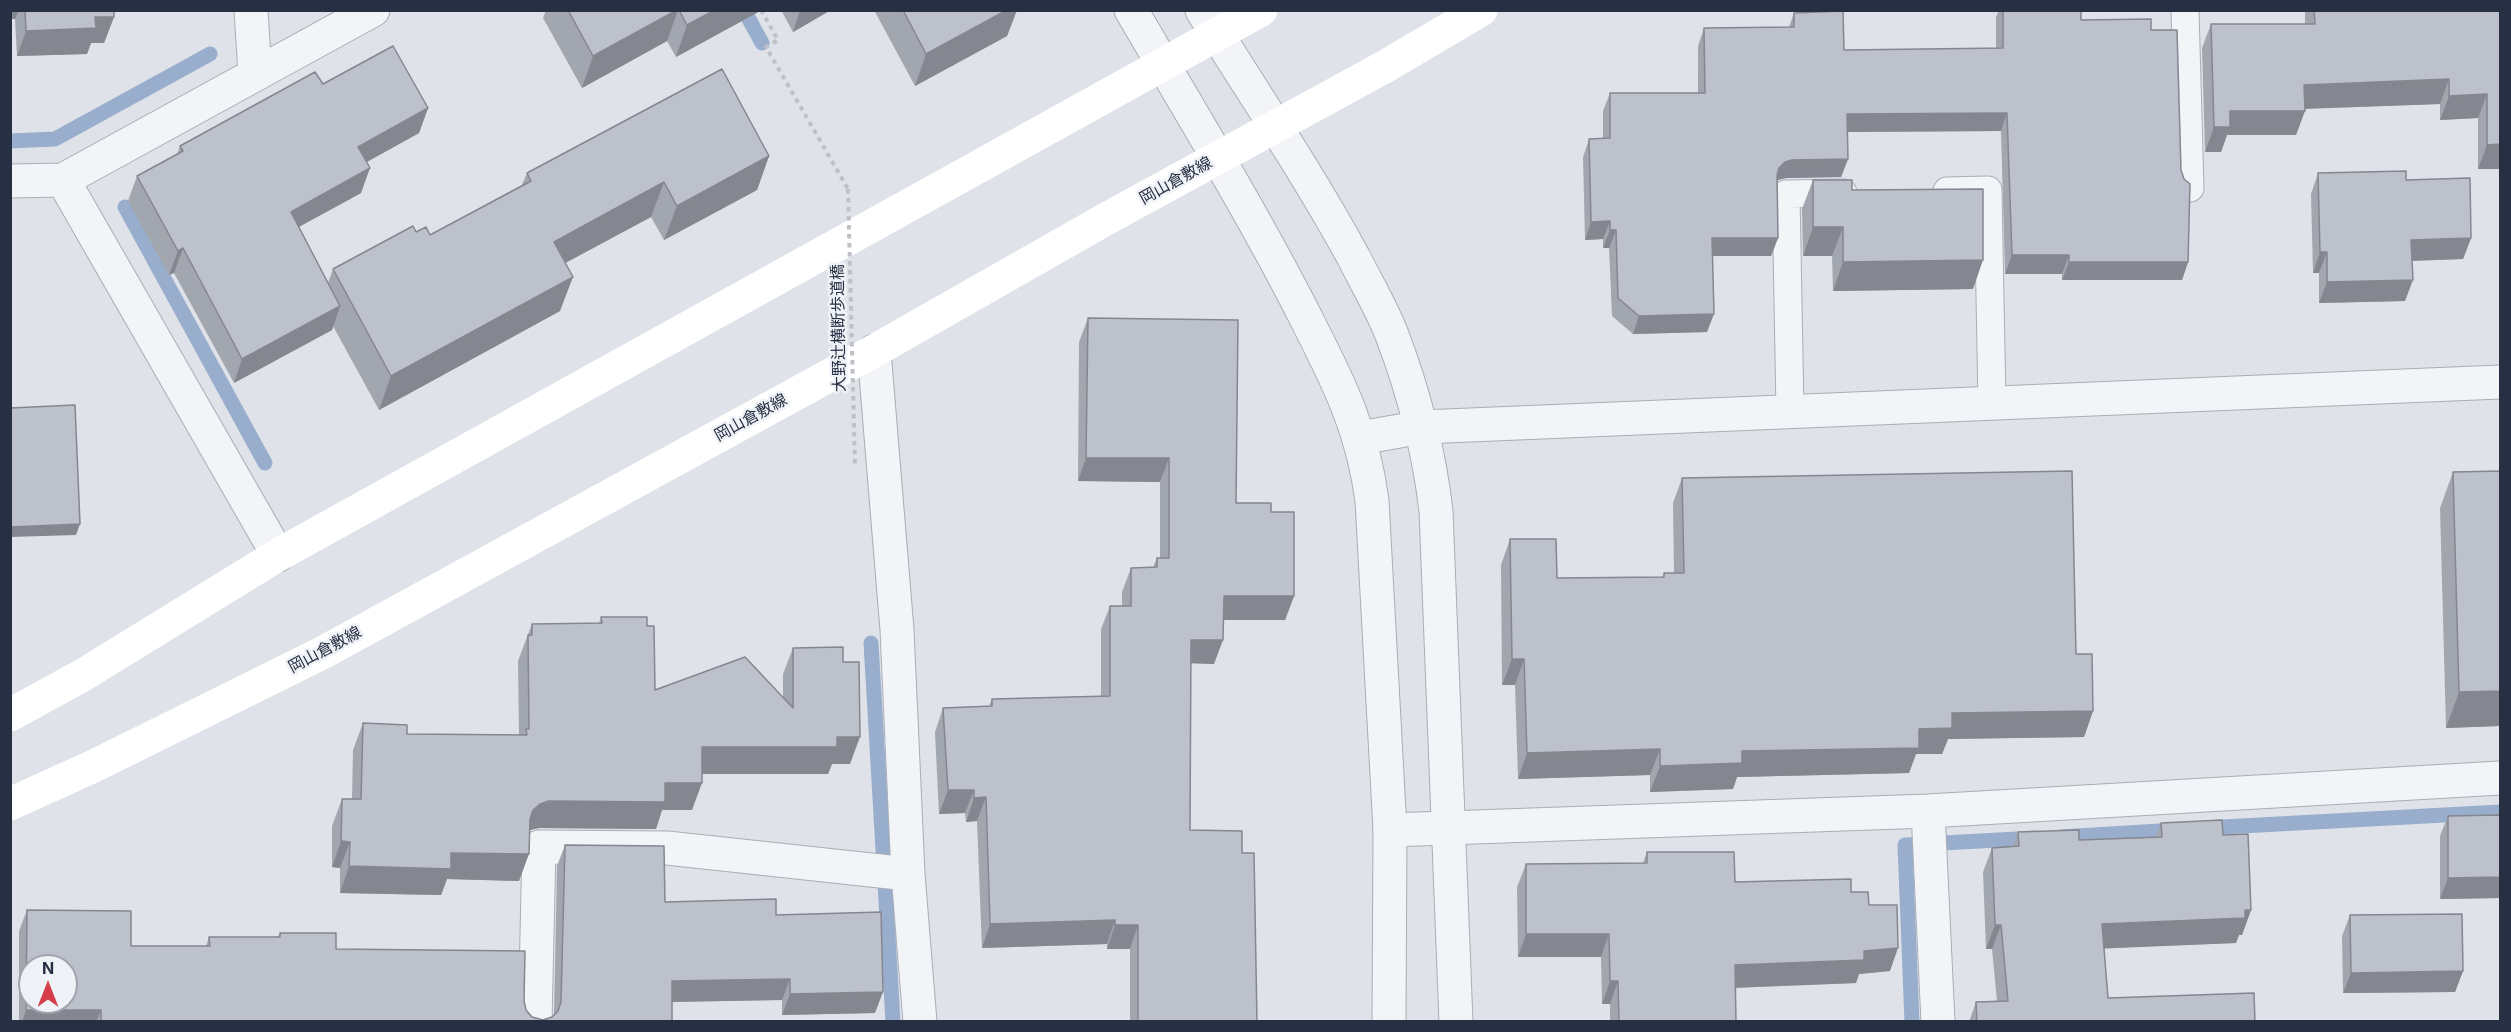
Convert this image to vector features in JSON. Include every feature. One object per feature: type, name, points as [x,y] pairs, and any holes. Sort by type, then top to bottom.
[{"type":"main road","points":[[10,714],[84,675],[278,555],[1162,64],[1210,22],[1261,10]]},
{"type":"main road","name":"岡山倉敷線","points":[[10,804],[96,765],[324,652],[874,351],[1481,10]]},
{"type":"street","points":[[251,10],[255,74]]},
{"type":"street","points":[[10,182],[63,180],[373,10]]},
{"type":"street","points":[[1131,10],[1272,250],[1346,400],[1367,464],[1372,501],[1390,830],[1389,1022]]},
{"type":"street","points":[[1210,22],[1331,216],[1371,292],[1391,333],[1422,427],[1430,460],[1436,511],[1456,1022]]},
{"type":"street","points":[[63,180],[278,555]]},
{"type":"street","points":[[874,351],[897,630],[890,872],[920,1022]]},
{"type":"street","points":[[1360,438],[1422,427],[2500,382]]},
{"type":"street","points":[[1390,830],[1448,828],[1929,833],[2500,778]]},
{"type":"street","points":[[1929,833],[1938,1022]]},
{"type":"street","points":[[535,1022],[539,847],[667,848],[890,872]]},
{"type":"lane","points":[[2185,10],[2190,188]]},
{"type":"lane","points":[[1917,192],[1988,190],[1992,403]]},
{"type":"lane","points":[[1790,411],[1786,194],[1869,193]]},
{"type":"path","name":"大野辻横断歩道橋","points":[[761,10],[778,40],[766,47],[848,189],[855,467]]},
{"type":"building","points":[[25,10],[114,10],[114,17],[95,17],[96,28],[26,31]]},
{"type":"building","points":[[568,10],[677,10],[593,56]]},
{"type":"building","points":[[679,10],[715,10],[687,25]]},
{"type":"building","points":[[903,10],[1007,10],[926,54]]},
{"type":"building","points":[[2003,10],[2081,10],[2081,20],[2151,19],[2151,30],[2177,30],[2181,170],[2184,179],[2190,184],[2188,262],[2069,262],[2069,255],[2012,255],[2007,113],[1847,114],[1848,159],[1792,160],[1785,162],[1779,168],[1777,176],[1778,238],[1712,238],[1714,314],[1639,316],[1618,298],[1616,230],[1610,230],[1610,221],[1591,222],[1589,139],[1610,138],[1610,93],[1705,93],[1704,28],[1794,27],[1794,13],[1843,11],[1844,50],[2003,48]]},
{"type":"building","points":[[2314,10],[2500,10],[2500,144],[2487,145],[2487,94],[2449,96],[2449,79],[2304,85],[2305,111],[2230,111],[2230,127],[2214,127],[2211,24],[2315,24]]},
{"type":"building","points":[[393,46],[428,108],[358,147],[370,168],[291,212],[340,306],[242,359],[183,248],[178,251],[137,176],[183,151],[180,146],[315,72],[323,84]]},
{"type":"building","points":[[722,69],[769,156],[677,206],[664,182],[554,242],[573,277],[391,376],[333,269],[413,226],[416,232],[426,227],[430,235],[531,181],[527,173]]},
{"type":"building","points":[[2406,171],[2406,180],[2470,178],[2471,238],[2411,240],[2413,280],[2327,282],[2327,252],[2320,252],[2318,173]]},
{"type":"building","points":[[1813,180],[1852,180],[1852,190],[1983,189],[1983,260],[1843,262],[1843,227],[1813,227]]},
{"type":"building","points":[[1088,318],[1238,320],[1236,503],[1271,503],[1271,512],[1294,512],[1294,596],[1224,596],[1223,640],[1191,640],[1190,830],[1242,831],[1242,853],[1254,853],[1257,1022],[1138,1022],[1138,925],[1115,925],[1115,920],[990,924],[986,797],[974,798],[974,790],[948,790],[943,708],[992,706],[992,699],[1110,696],[1110,606],[1131,606],[1131,568],[1157,567],[1157,558],[1169,558],[1169,458],[1086,458]]},
{"type":"building","points":[[75,405],[80,524],[10,527],[10,408]]},
{"type":"building","points":[[2072,471],[2076,654],[2092,654],[2093,711],[1952,713],[1952,728],[1919,729],[1919,748],[1742,751],[1742,763],[1660,766],[1660,749],[1527,753],[1524,659],[1512,659],[1510,539],[1556,539],[1557,578],[1664,577],[1664,573],[1684,573],[1682,478]]},
{"type":"building","points":[[2500,471],[2500,691],[2459,692],[2453,472]]},
{"type":"building","points":[[601,617],[647,617],[647,626],[654,626],[655,690],[745,657],[793,708],[793,648],[843,647],[843,662],[859,662],[860,737],[837,737],[837,747],[702,747],[702,783],[665,783],[665,802],[549,801],[540,804],[533,810],[530,819],[529,854],[451,853],[451,869],[349,866],[350,842],[341,841],[342,799],[361,799],[363,723],[407,725],[407,734],[527,735],[526,729],[529,729],[528,635],[532,635],[532,624],[602,623]]},
{"type":"building","points":[[2500,815],[2500,877],[2448,878],[2448,816]]},
{"type":"building","points":[[2222,820],[2223,835],[2248,834],[2251,910],[2245,910],[2245,918],[2102,924],[2108,998],[2254,993],[2255,1022],[1977,1022],[1976,1002],[2008,1001],[2001,925],[1995,925],[1992,848],[2019,846],[2018,832],[2079,830],[2079,840],[2162,837],[2161,823]]},
{"type":"building","points":[[565,845],[664,846],[665,902],[776,899],[776,915],[881,912],[883,992],[790,994],[790,979],[672,981],[672,1022],[101,1022],[101,1010],[78,1010],[78,954],[27,954],[27,910],[131,911],[131,946],[210,946],[209,937],[280,937],[280,933],[336,933],[336,949],[525,951],[524,1001],[526,1010],[532,1017],[543,1020],[552,1017],[558,1011],[561,1002]]},
{"type":"building","points":[[1647,852],[1734,852],[1735,882],[1851,879],[1851,892],[1868,892],[1869,905],[1897,905],[1898,948],[1864,951],[1864,960],[1735,965],[1736,1022],[1619,1022],[1618,981],[1610,981],[1609,934],[1526,934],[1526,864],[1647,863]]},
{"type":"building","points":[[2462,914],[2463,971],[2351,973],[2350,915]]},
{"type":"waterway","points":[[744,10],[762,43]]},
{"type":"waterway","points":[[10,141],[55,139],[210,54]]},
{"type":"waterway","points":[[125,207],[265,463]]},
{"type":"waterway","points":[[871,643],[893,1022]]},
{"type":"waterway","points":[[2204,828],[2500,812]]},
{"type":"waterway","points":[[2060,837],[2177,830]]},
{"type":"waterway","points":[[1912,1022],[1905,845],[2036,838]]}]
